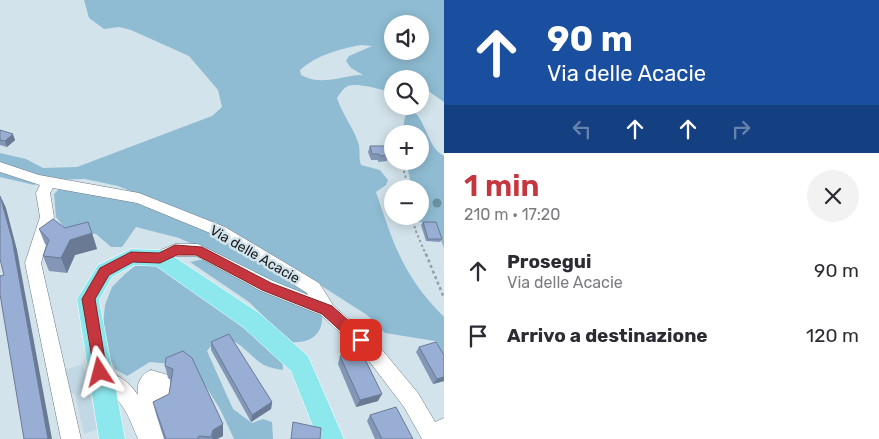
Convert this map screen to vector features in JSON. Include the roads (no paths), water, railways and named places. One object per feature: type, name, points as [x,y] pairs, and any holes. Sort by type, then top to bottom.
[{"type":"main road","points":[[108,438],[102,380],[88,299],[104,271],[131,257],[160,258],[251,320],[300,364],[331,439]]},
{"type":"street","name":"Via delle Acacie","points":[[0,167],[49,182],[139,198],[220,231],[313,288],[327,310],[372,351],[436,434]]},
{"type":"street","points":[[49,182],[43,193],[46,216],[33,263],[71,439]]},
{"type":"street","name":"Via delle Acacie","points":[[160,258],[175,250],[198,250],[267,286],[327,310]]},
{"type":"street","points":[[158,439],[146,388],[151,379],[161,381],[165,410]]},
{"type":"street","points":[[102,380],[111,382],[130,397],[148,439]]}]
